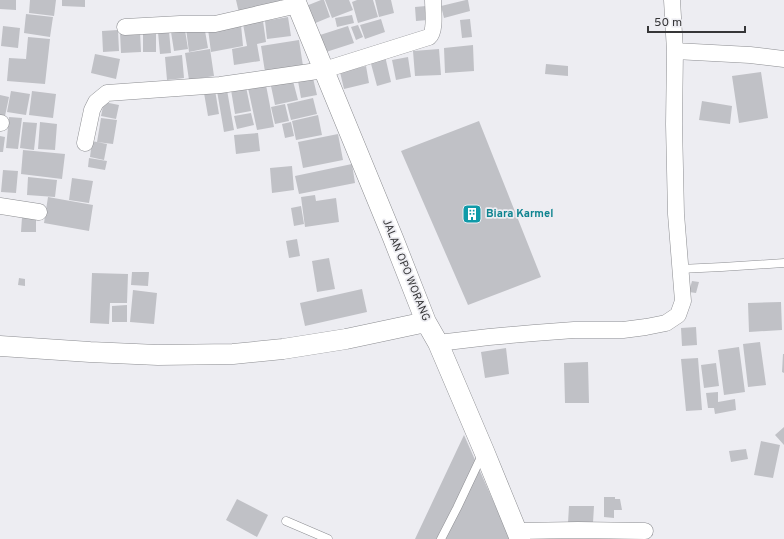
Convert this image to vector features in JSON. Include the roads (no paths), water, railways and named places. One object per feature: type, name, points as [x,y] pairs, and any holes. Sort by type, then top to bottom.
[{"type":"street","points":[[85,143],[92,110],[96,102],[107,94],[220,85],[324,70],[429,38],[433,31],[433,0]]},
{"type":"street","points":[[438,344],[534,333],[574,330],[623,330],[666,323],[678,315],[683,301],[676,214],[674,124],[675,51],[672,0]]},
{"type":"street","points":[[125,27],[215,24],[296,3]]},
{"type":"street","name":"JALAN OPO WORANG","points":[[296,3],[426,322],[438,344],[519,535]]},
{"type":"street","points":[[675,51],[750,55],[784,59]]},
{"type":"street","points":[[0,206],[39,212]]},
{"type":"street","points":[[0,346],[158,356],[233,354],[283,349],[346,339],[426,322]]},
{"type":"street","points":[[519,535],[547,535],[578,530],[645,531]]},
{"type":"lane","points":[[680,269],[784,263]]},
{"type":"lane","points":[[441,539],[484,451]]},
{"type":"lane","points":[[286,522],[328,539]]},
{"type":"place","name":"Biara Karmel","points":[[472,214]]}]
